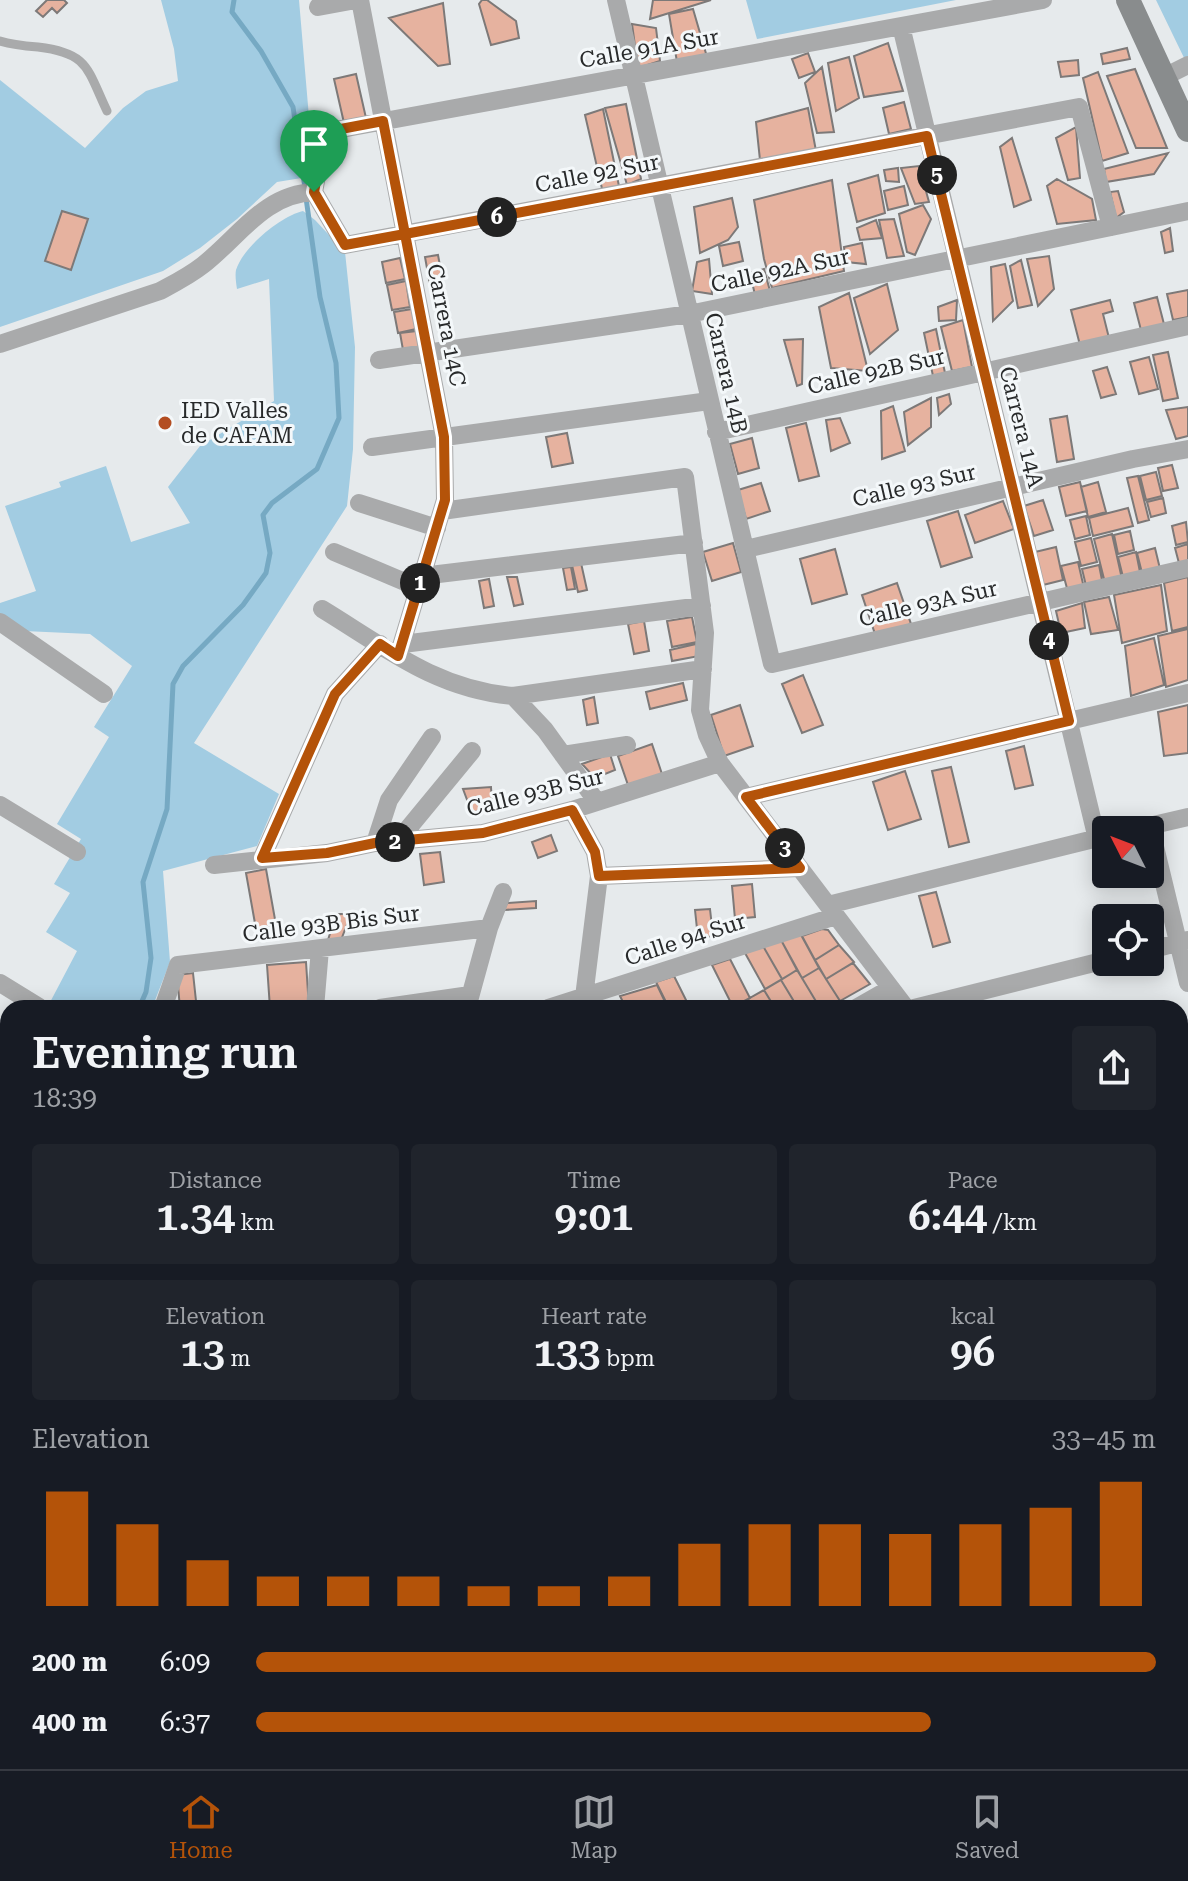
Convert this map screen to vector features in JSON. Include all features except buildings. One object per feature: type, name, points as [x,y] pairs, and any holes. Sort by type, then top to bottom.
[{"type":"main road","points":[[1128,0],[1176,71],[1188,130]]},
{"type":"main road","points":[[1142,0],[1188,94]]},
{"type":"street","points":[[318,7],[358,0]]},
{"type":"street","name":"Carrera 14C","points":[[358,0],[444,437],[445,500],[400,650]]},
{"type":"street","name":"Carrera 14B","points":[[616,0],[772,664]]},
{"type":"street","name":"Calle 91A Sur","points":[[310,192],[325,132],[1043,0]]},
{"type":"street","name":"Carrera 14A","points":[[901,26],[1069,721],[1096,816]]},
{"type":"street","name":"Calle 92 Sur","points":[[310,192],[345,245],[1079,107],[1111,227]]},
{"type":"street","points":[[0,344],[160,291],[205,264],[265,208],[281,199],[310,192]]},
{"type":"street","name":"Calle 92A Sur","points":[[379,360],[689,314],[1188,211]]},
{"type":"street","name":"Calle 92B Sur","points":[[716,432],[1188,326]]},
{"type":"street","points":[[372,447],[709,401]]},
{"type":"street","name":"Calle 93 Sur","points":[[746,549],[1188,449]]},
{"type":"street","points":[[359,503],[439,519],[685,477],[705,633],[700,710],[707,735],[720,763],[900,1000]]},
{"type":"street","points":[[334,552],[420,582],[694,543]]},
{"type":"street","name":"Calle 93A Sur","points":[[772,664],[1188,568]]},
{"type":"street","points":[[322,609],[380,644],[400,650],[702,606]]},
{"type":"street","points":[[0,622],[104,694]]},
{"type":"street","points":[[262,858],[335,694],[380,644]]},
{"type":"street","points":[[400,650],[414,666],[453,684],[482,693],[513,696],[703,669]]},
{"type":"street","points":[[746,797],[1188,693]]},
{"type":"street","points":[[513,696],[545,730],[597,802]]},
{"type":"street","points":[[375,843],[389,800],[432,737]]},
{"type":"street","points":[[563,755],[627,745]]},
{"type":"street","points":[[397,842],[472,751]]},
{"type":"street","name":"Calle 93B Sur","points":[[214,865],[327,853],[375,843],[483,833],[572,810],[720,763]]},
{"type":"street","points":[[0,805],[77,852]]},
{"type":"street","points":[[572,810],[595,852],[599,876],[599,999]]},
{"type":"street","points":[[1164,823],[1188,817]]},
{"type":"street","name":"Calle 94 Sur","points":[[599,999],[832,911],[1092,841]]},
{"type":"street","points":[[599,876],[800,868]]},
{"type":"street","points":[[1163,888],[1183,942],[1188,983]]},
{"type":"street","points":[[469,1000],[489,928],[503,892]]},
{"type":"street","name":"Calle 93B Bis Sur","points":[[166,1000],[178,965],[489,928]]},
{"type":"street","points":[[316,1000],[320,949]]},
{"type":"street","points":[[946,1000],[1092,964]]},
{"type":"street","points":[[0,983],[28,1000]]},
{"type":"street","points":[[870,1000],[891,988]]},
{"type":"lane","points":[[0,41],[60,49],[72,54],[84,62],[107,111]]},
{"type":"shaded area","points":[[161,0],[299,0],[314,176],[277,182],[200,248],[163,271],[0,327],[0,80],[85,148],[123,108],[146,91],[178,81],[174,49]]},
{"type":"shaded area","points":[[746,0],[956,0],[757,39]]},
{"type":"shaded area","points":[[1156,0],[1188,0],[1188,66]]},
{"type":"shaded area","points":[[303,211],[345,252],[355,347],[353,449],[347,506],[194,743],[279,794],[257,846],[163,871],[170,962],[155,1000],[51,1000],[77,951],[46,932],[70,893],[54,884],[81,839],[57,824],[109,737],[94,727],[132,666],[90,634],[24,631],[0,614],[0,603],[36,591],[5,506],[61,487],[59,482],[106,466],[131,542],[190,523],[168,487],[200,446],[274,401],[269,279],[237,289],[236,270],[254,243],[294,214]]},
{"type":"waterway","points":[[234,0],[232,12],[261,51],[293,107],[305,188]]},
{"type":"waterway","points":[[142,1000],[151,958],[143,882],[167,809],[173,684],[183,666],[243,605],[266,573],[270,553],[263,515],[272,503],[317,469],[339,418],[336,363],[320,297],[306,198]]},
{"type":"place","name":"IED Valles de CAFAM","points":[[165,423]]},
{"type":"route","points":[[314,192],[325,132],[383,121],[405,234],[927,136],[1069,721],[746,797],[800,868],[599,876],[595,852],[572,810],[483,833],[262,858],[335,694],[380,644],[398,656],[445,500],[444,437],[405,234],[345,245],[314,192]]}]
